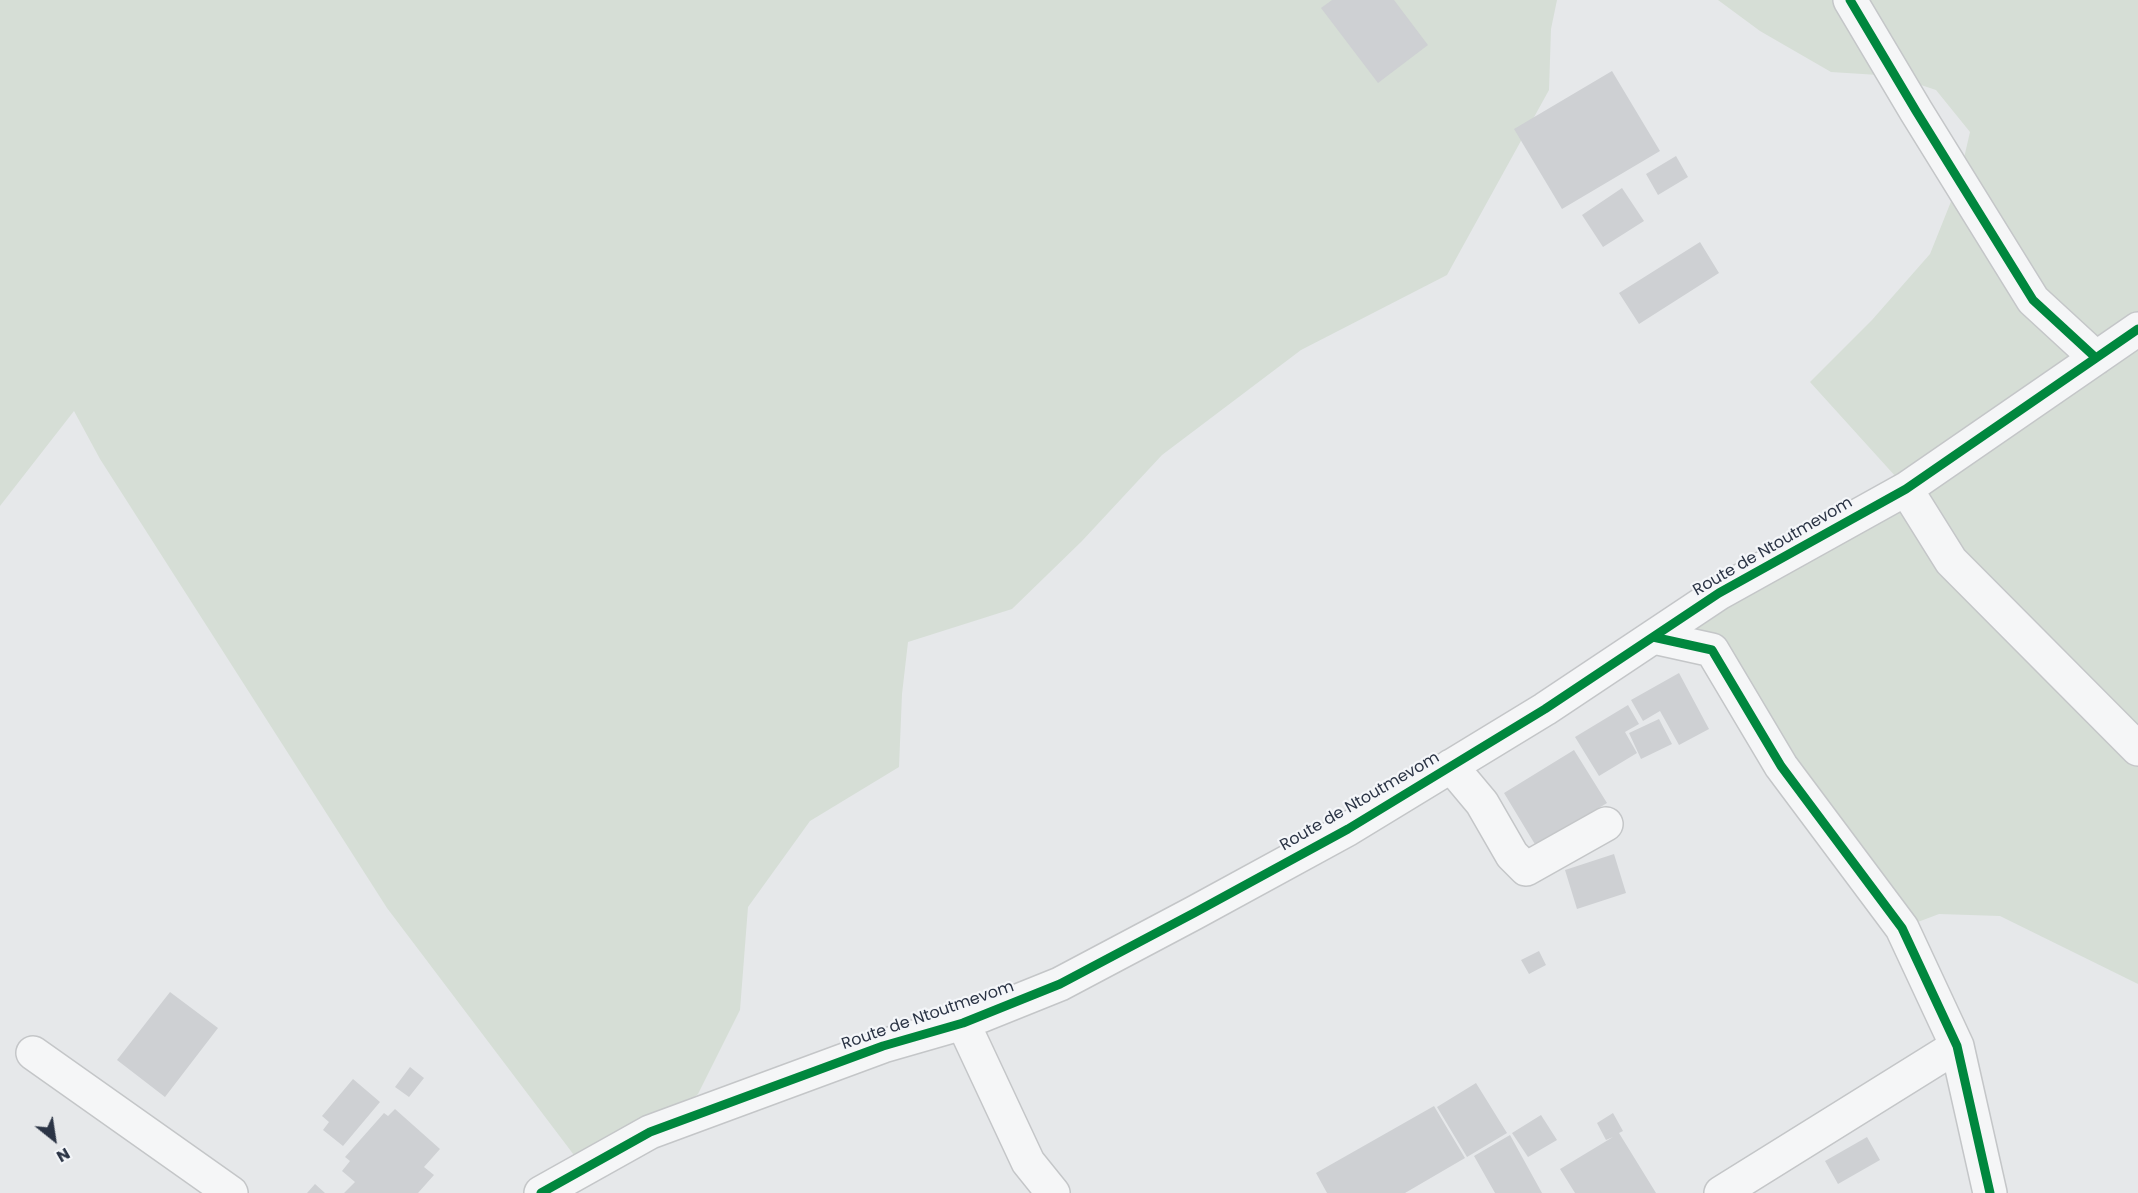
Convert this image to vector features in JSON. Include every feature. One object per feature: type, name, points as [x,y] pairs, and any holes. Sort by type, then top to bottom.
[{"type":"street","points":[[1850,0],[2033,300],[2096,358]]},
{"type":"street","name":"Route de Ntoutmevom","points":[[541,1193],[650,1132],[883,1046],[963,1023],[1070,979],[1348,829],[1545,709],[1719,593],[1906,489],[2138,329]]},
{"type":"street","points":[[1906,489],[1951,561],[2138,748]]},
{"type":"street","points":[[1653,637],[1712,650],[1781,766],[1902,928],[1957,1046],[1989,1193]]},
{"type":"street","points":[[1451,766],[1482,802],[1512,855],[1526,869],[1606,824]]},
{"type":"street","points":[[963,1023],[1028,1162],[1053,1193]]},
{"type":"street","points":[[1721,1193],[1957,1046]]},
{"type":"street","points":[[33,1053],[231,1193]]},
{"type":"shaded area","points":[[0,0],[1557,0],[1551,29],[1549,90],[1447,275],[1301,350],[1162,455],[1082,541],[1012,609],[908,642],[902,694],[899,767],[810,821],[748,907],[740,1010],[698,1094],[650,1132],[583,1167],[387,908],[100,459],[74,411],[0,506]]},
{"type":"shaded area","points":[[1718,0],[2138,0],[2138,984],[2000,916],[1939,914],[1902,928],[1712,650],[1653,637],[1906,488],[1810,382],[1872,320],[1930,254],[1958,184],[1970,132],[1936,90],[1894,76],[1831,72],[1760,31]]},
{"type":"building","points":[[1332,0],[1394,0],[1428,45],[1378,83],[1321,8]]},
{"type":"building","points":[[1612,71],[1660,151],[1562,209],[1514,129]]},
{"type":"building","points":[[1676,156],[1688,177],[1658,195],[1646,174]]},
{"type":"building","points":[[1622,188],[1644,221],[1603,247],[1582,215]]},
{"type":"building","points":[[1700,242],[1719,273],[1639,324],[1619,293]]},
{"type":"building","points":[[1679,673],[1709,729],[1679,745],[1660,711],[1643,721],[1631,700]]},
{"type":"building","points":[[1628,705],[1639,724],[1625,732],[1637,753],[1599,776],[1575,737]]},
{"type":"building","points":[[1659,719],[1672,744],[1641,759],[1629,733]]},
{"type":"building","points":[[1574,750],[1607,803],[1536,846],[1504,793]]},
{"type":"building","points":[[1614,854],[1626,893],[1577,909],[1565,870]]},
{"type":"building","points":[[1539,951],[1546,965],[1529,974],[1521,960]]},
{"type":"building","points":[[170,992],[218,1028],[165,1097],[117,1060]]},
{"type":"building","points":[[410,1067],[424,1078],[409,1097],[395,1087]]},
{"type":"building","points":[[353,1079],[380,1102],[343,1146],[323,1130],[329,1122],[322,1116]]},
{"type":"building","points":[[1476,1083],[1507,1133],[1467,1157],[1437,1107]]},
{"type":"building","points":[[1434,1106],[1465,1158],[1405,1193],[1327,1193],[1316,1173]]},
{"type":"building","points":[[395,1109],[440,1149],[424,1167],[434,1175],[418,1193],[344,1193],[355,1182],[342,1171],[350,1161],[345,1157],[384,1113],[388,1116]]},
{"type":"building","points":[[1613,1113],[1623,1131],[1619,1133],[1656,1193],[1575,1193],[1560,1169],[1613,1137],[1606,1140],[1597,1123]]},
{"type":"building","points":[[1541,1115],[1557,1140],[1528,1157],[1512,1133]]},
{"type":"building","points":[[1510,1135],[1542,1193],[1495,1193],[1474,1156]]},
{"type":"building","points":[[1867,1137],[1880,1160],[1838,1184],[1825,1161]]},
{"type":"building","points":[[315,1184],[325,1193],[307,1193]]},
{"type":"cycle path","points":[[1850,0],[2033,300],[2096,358]]},
{"type":"cycle path","points":[[541,1193],[650,1132],[883,1046],[963,1023],[1060,984],[1194,913],[1348,829],[1545,709],[1719,593],[1906,489],[2138,329]]},
{"type":"cycle path","points":[[1653,637],[1712,650],[1781,766],[1902,928],[1957,1046],[1990,1193]]}]
